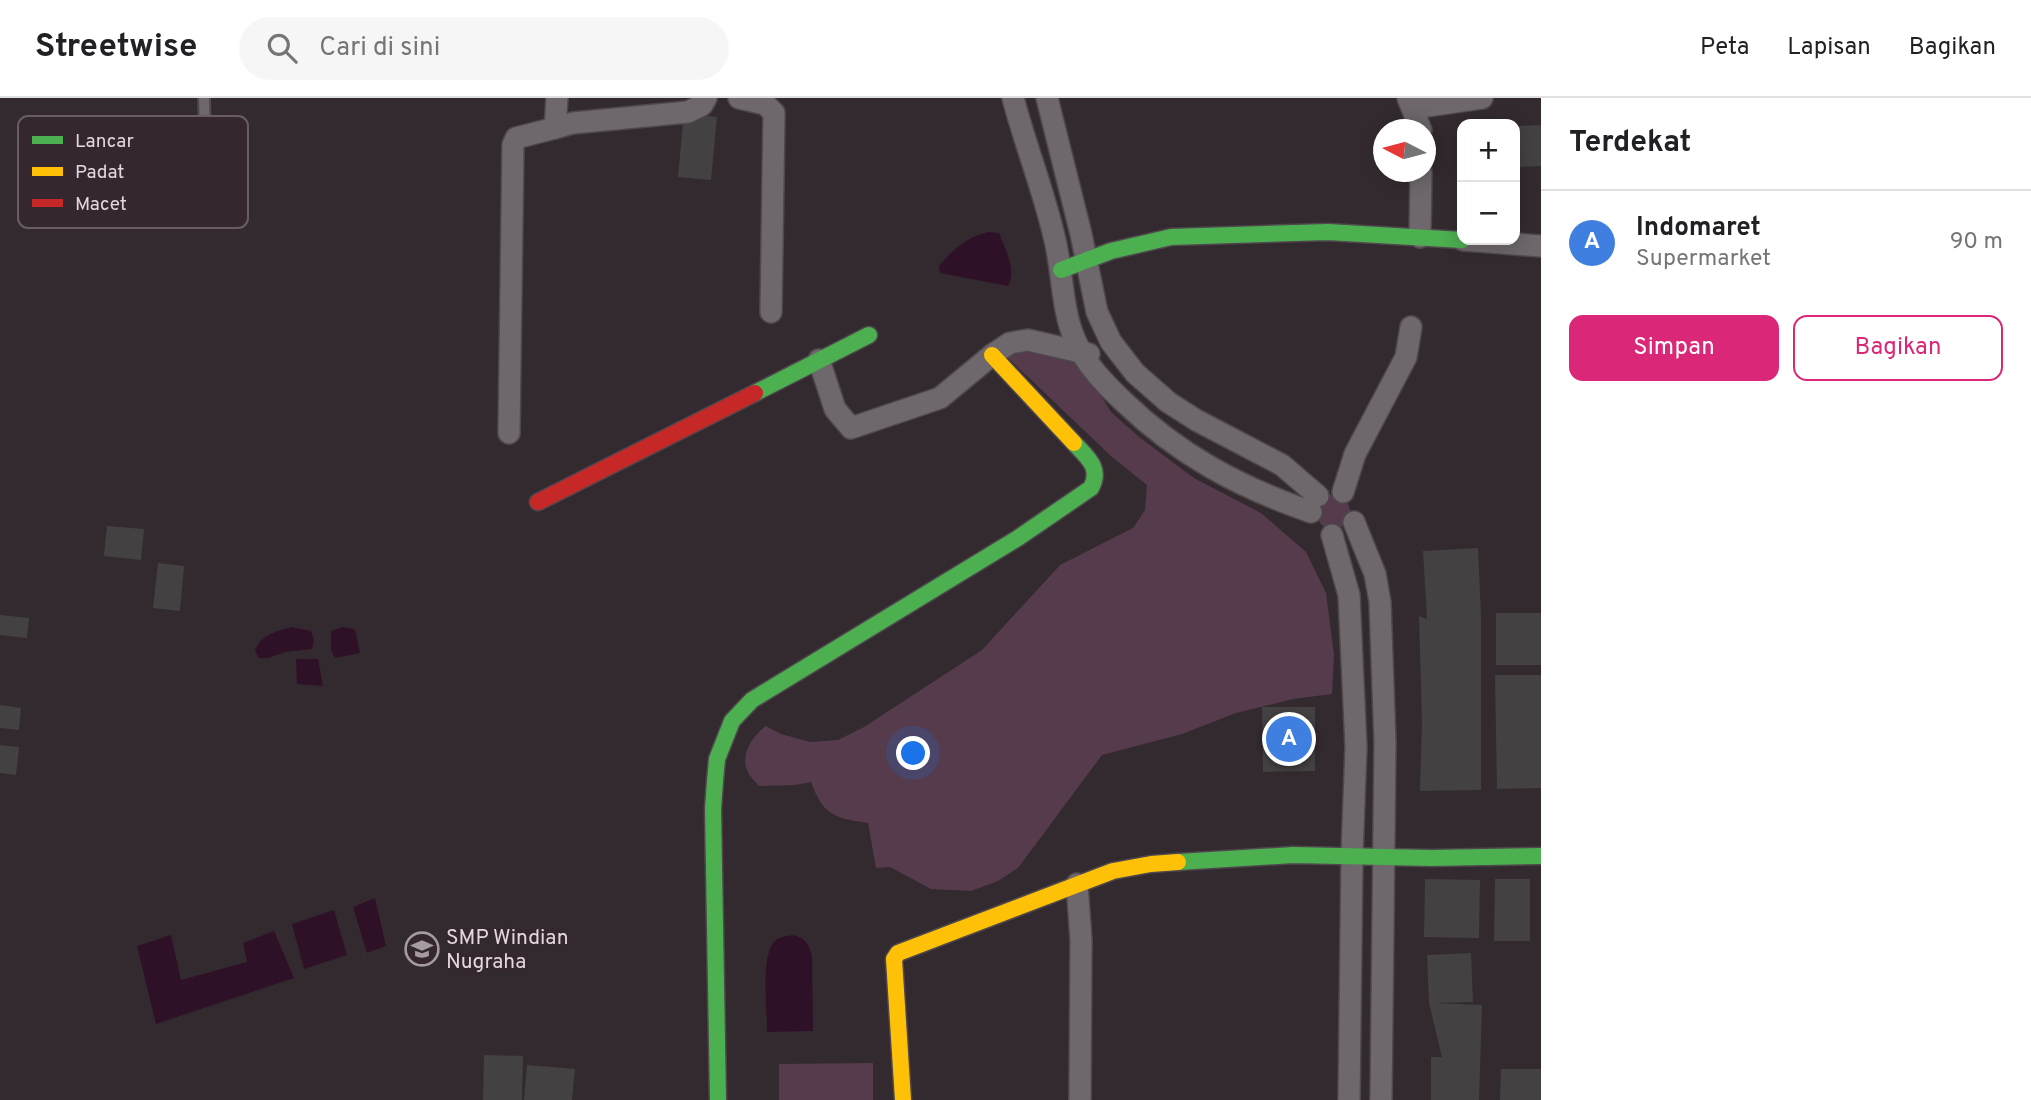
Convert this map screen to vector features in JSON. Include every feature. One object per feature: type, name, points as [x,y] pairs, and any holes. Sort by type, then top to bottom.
[{"type":"street","points":[[555,128],[557,98]]},
{"type":"street","points":[[509,433],[513,145],[516,138],[573,123],[688,112],[702,105],[706,98]]},
{"type":"street","points":[[739,98],[765,103],[774,113],[771,312]]},
{"type":"street","points":[[1013,98],[1054,236],[1070,325],[1083,354],[1098,377],[1169,441],[1222,476],[1263,495],[1314,504]]},
{"type":"street","points":[[1047,98],[1087,259],[1097,312],[1111,342],[1135,373],[1168,402],[1196,420],[1282,465],[1314,504],[1317,528],[1332,535],[1348,529],[1354,522]]},
{"type":"street","points":[[1411,103],[1482,98]]},
{"type":"street","points":[[1420,237],[1421,182]]},
{"type":"street","points":[[1061,270],[1128,246],[1171,237],[1328,232],[1457,240]]},
{"type":"street","points":[[1520,244],[1541,246]]},
{"type":"street","points":[[1343,492],[1355,454],[1406,357],[1412,327]]},
{"type":"street","points":[[538,502],[869,335]]},
{"type":"street","points":[[819,360],[835,409],[850,428],[940,397],[1010,343],[1028,340],[1083,354],[1119,353]]},
{"type":"street","points":[[718,1100],[713,809],[717,759],[732,722],[752,700],[1018,538],[1091,488],[1096,479],[1094,465],[992,355]]},
{"type":"street","points":[[1314,504],[1325,491],[1343,492],[1354,505],[1354,522],[1375,574],[1380,603],[1385,743],[1381,1100]]},
{"type":"street","points":[[1332,535],[1345,578],[1350,611],[1356,747],[1349,1100]]},
{"type":"street","points":[[903,1100],[894,959],[898,953],[1077,884],[1113,871],[1183,861],[1293,855],[1541,856]]},
{"type":"street","points":[[1077,884],[1081,940],[1080,1100]]},
{"type":"lane","points":[[204,98],[204,116]]},
{"type":"shaded area","points":[[988,232],[999,233],[1007,253],[1011,266],[1008,286],[940,273],[939,266],[955,250],[973,237]]},
{"type":"shaded area","points":[[1008,345],[1078,357],[1111,412],[1139,437],[1194,478],[1261,513],[1306,552],[1326,593],[1334,655],[1332,694],[1293,699],[1236,713],[1182,734],[1102,755],[1018,868],[998,881],[971,891],[931,889],[890,867],[876,868],[868,823],[831,813],[820,802],[811,782],[759,786],[749,774],[745,759],[752,740],[766,726],[781,734],[810,742],[838,740],[864,727],[982,650],[1060,565],[1133,528],[1145,510],[1147,485],[1112,457],[1005,355]]},
{"type":"shaded area","points":[[1333,495],[1345,500],[1350,512],[1345,524],[1333,529],[1321,524],[1316,512],[1321,500]]},
{"type":"shaded area","points":[[292,627],[311,631],[314,640],[312,649],[259,658],[255,651],[261,641],[270,634]]},
{"type":"shaded area","points":[[342,627],[355,629],[360,653],[335,658],[331,650],[331,631]]},
{"type":"shaded area","points":[[296,659],[318,659],[323,686],[297,684]]},
{"type":"shaded area","points":[[375,898],[386,946],[367,953],[353,907]]},
{"type":"shaded area","points":[[334,910],[347,955],[304,969],[292,924]]},
{"type":"shaded area","points":[[274,931],[294,978],[156,1024],[137,946],[171,935],[181,980],[247,962],[243,943]]},
{"type":"shaded area","points":[[793,935],[806,942],[812,956],[813,1031],[767,1032],[766,973],[769,951],[777,939]]},
{"type":"shaded area","points":[[873,1063],[873,1100],[779,1100],[779,1064]]},
{"type":"building","points":[[684,113],[717,117],[711,180],[678,177]]},
{"type":"building","points":[[1541,125],[1541,166],[1520,167],[1520,126]]},
{"type":"building","points":[[107,526],[144,529],[141,560],[104,556]]},
{"type":"building","points":[[1478,548],[1481,616],[1481,790],[1420,791],[1422,723],[1419,616],[1427,619],[1423,551]]},
{"type":"building","points":[[158,563],[184,566],[180,611],[153,608]]},
{"type":"building","points":[[1496,613],[1541,613],[1541,665],[1496,665]]},
{"type":"building","points":[[0,615],[29,618],[27,638],[0,635]]},
{"type":"building","points":[[1495,675],[1541,675],[1541,788],[1497,789]]},
{"type":"building","points":[[0,705],[21,708],[19,730],[0,728]]},
{"type":"building","points":[[1262,707],[1315,707],[1315,771],[1263,772]]},
{"type":"building","points":[[0,745],[19,747],[16,775],[0,773]]},
{"type":"building","points":[[1425,879],[1480,880],[1479,938],[1424,937]]},
{"type":"building","points":[[1495,879],[1530,879],[1530,941],[1494,941]]},
{"type":"building","points":[[1471,953],[1473,1002],[1436,1003],[1482,1005],[1479,1100],[1431,1100],[1431,1057],[1442,1057],[1429,1003],[1427,955]]},
{"type":"building","points":[[484,1055],[523,1056],[522,1100],[483,1100]]},
{"type":"building","points":[[527,1065],[575,1069],[572,1100],[524,1100]]},
{"type":"building","points":[[1501,1069],[1541,1069],[1541,1100],[1500,1100]]},
{"type":"traffic: fast","points":[[1061,270],[1111,251],[1171,237],[1328,232],[1457,240]]},
{"type":"traffic: fast","points":[[755,393],[869,335]]},
{"type":"traffic: fast","points":[[718,1100],[713,809],[717,759],[732,721],[752,700],[1018,538],[1091,488],[1095,474],[1092,463],[1074,443]]},
{"type":"traffic: fast","points":[[1178,862],[1293,855],[1431,858],[1541,856]]},
{"type":"traffic: slow","points":[[992,355],[1074,443]]},
{"type":"traffic: slow","points":[[903,1100],[894,959],[898,953],[1113,871],[1178,862]]},
{"type":"traffic: jam","points":[[538,502],[755,393]]},
{"type":"place","name":"Indomaret","points":[[1289,739]]},
{"type":"place","name":"SMP Windian Nugraha","points":[[422,949]]}]
